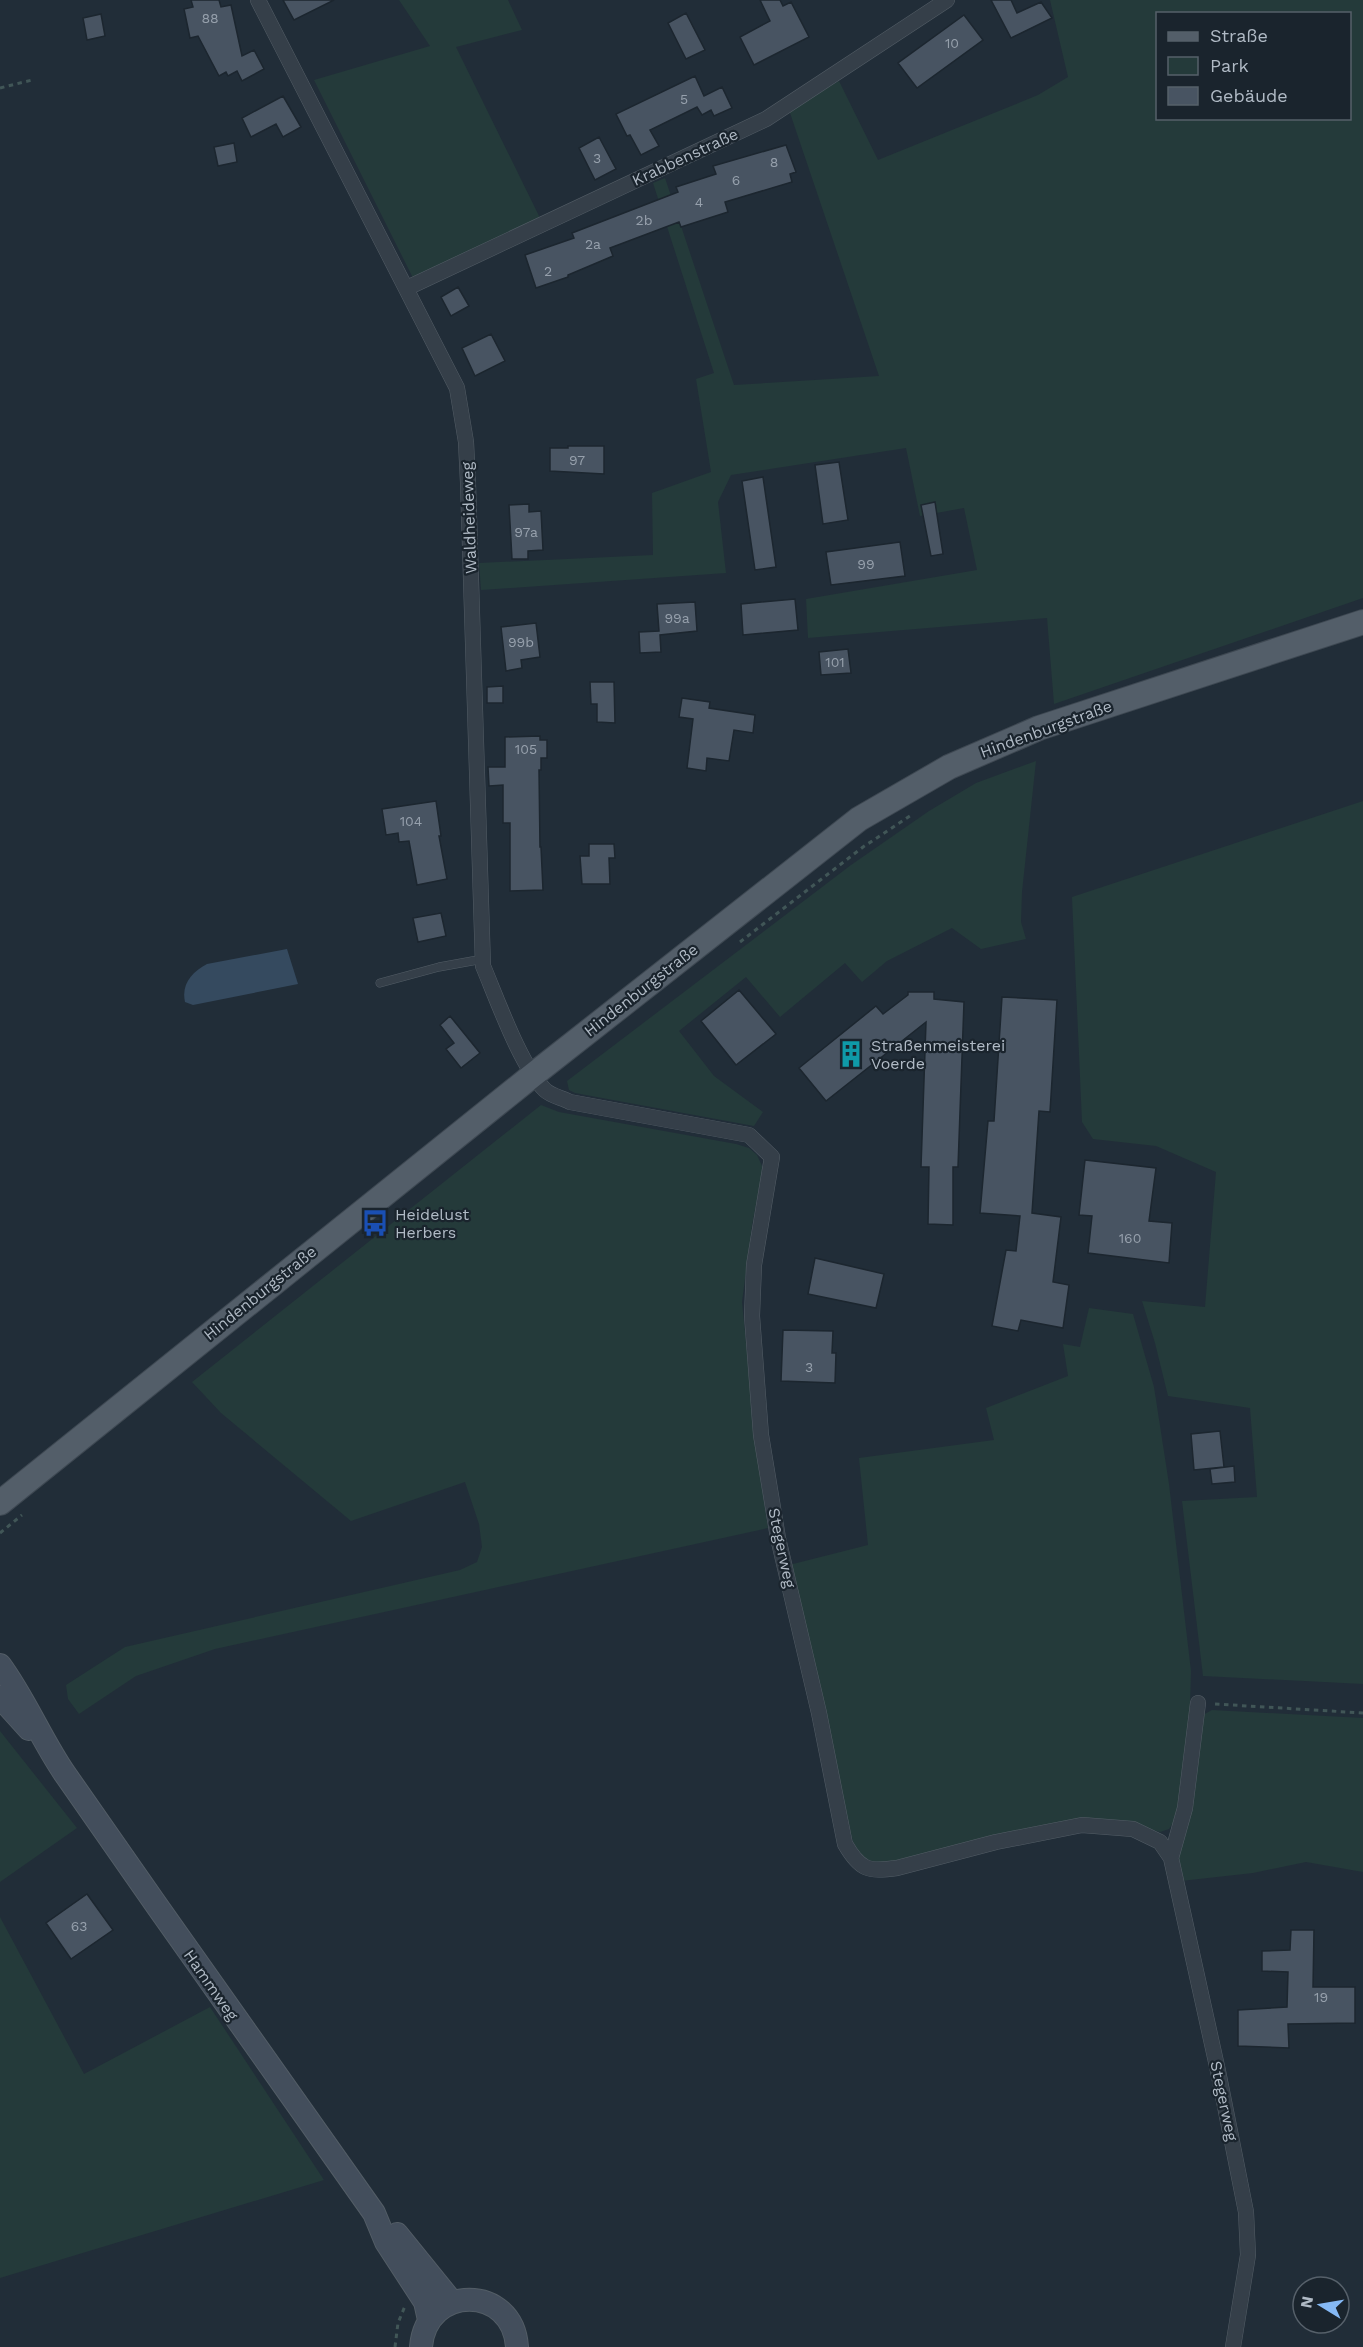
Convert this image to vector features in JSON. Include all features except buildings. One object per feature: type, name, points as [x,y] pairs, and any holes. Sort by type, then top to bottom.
[{"type":"main road","name":"Hindenburgstraße","points":[[0,1503],[533,1074],[859,819],[949,767],[992,747],[1039,729],[1363,622]]},
{"type":"main road","name":"Hammweg","points":[[0,1665],[17,1688],[51,1752]]},
{"type":"main road","name":"Hammweg","points":[[0,1683],[51,1752],[190,1954],[374,2213],[386,2242],[425,2302],[429,2320]]},
{"type":"main road","name":"Hammweg","points":[[0,1697],[51,1752]]},
{"type":"main road","name":"Hammweg","points":[[374,2213],[393,2229],[452,2302]]},
{"type":"main road","points":[[421,2347],[429,2320],[439,2309],[452,2302],[465,2299],[479,2300],[503,2313],[511,2324],[517,2347]]},
{"type":"street","name":"Waldheideweg","points":[[258,0],[457,388],[466,442],[483,966],[533,1074]]},
{"type":"street","name":"Krabbenstraße","points":[[407,288],[766,119],[947,0]]},
{"type":"street","name":"Stegerweg","points":[[533,1074],[547,1092],[570,1102],[749,1135],[772,1157],[754,1264],[752,1316],[761,1435],[778,1538],[819,1713],[837,1809],[845,1844],[855,1862],[874,1869],[897,1868],[996,1842],[1082,1825],[1133,1829],[1160,1842],[1170,1858],[1218,2071],[1246,2212],[1248,2255],[1233,2347]]},
{"type":"street","name":"Stegerweg","points":[[1170,1858],[1185,1808],[1198,1703]]},
{"type":"lane","points":[[380,983],[439,967],[483,959]]},
{"type":"path","points":[[0,88],[32,80]]},
{"type":"path","points":[[732,948],[862,847],[911,815]]},
{"type":"path","points":[[0,1533],[28,1510]]},
{"type":"path","points":[[1198,1703],[1363,1713]]},
{"type":"green space","points":[[399,0],[508,0],[522,30],[456,47],[541,220],[413,278],[314,80],[430,46]]},
{"type":"green space","points":[[1050,0],[1363,0],[1363,598],[1054,704],[1047,618],[808,638],[806,599],[977,570],[964,508],[920,516],[906,448],[731,475],[718,502],[726,573],[481,590],[479,563],[653,555],[652,493],[711,472],[696,379],[714,373],[653,183],[665,178],[734,385],[879,376],[789,110],[839,81],[878,160],[1038,95],[1068,77]]},
{"type":"green space","points":[[1036,761],[1022,892],[1021,922],[1026,939],[981,949],[952,928],[887,961],[862,982],[845,963],[780,1017],[746,977],[679,1031],[714,1076],[763,1112],[754,1126],[569,1090],[567,1081],[851,865],[929,811],[976,783]]},
{"type":"green space","points":[[1363,801],[1363,1684],[1203,1676],[1182,1501],[1257,1497],[1250,1408],[1168,1396],[1142,1301],[1205,1307],[1216,1172],[1156,1146],[1093,1139],[1082,1122],[1072,897]]},
{"type":"green space","points":[[541,1105],[559,1112],[736,1144],[749,1148],[757,1155],[763,1168],[752,1225],[742,1302],[757,1454],[768,1528],[215,1649],[136,1676],[79,1714],[68,1699],[66,1685],[125,1647],[460,1570],[477,1562],[482,1547],[479,1524],[465,1482],[351,1521],[221,1413],[192,1382]]},
{"type":"green space","points":[[1089,1308],[1133,1314],[1154,1387],[1169,1484],[1191,1671],[1189,1743],[1177,1817],[1169,1829],[1160,1832],[1118,1821],[891,1862],[872,1862],[860,1853],[853,1842],[789,1565],[868,1545],[859,1458],[994,1440],[986,1408],[1068,1376],[1063,1344],[1080,1347]]},
{"type":"green space","points":[[1212,1710],[1363,1718],[1363,1872],[1306,1862],[1253,1873],[1181,1881],[1178,1854],[1188,1827],[1201,1716]]},
{"type":"green space","points":[[0,1731],[77,1828],[0,1882]]},
{"type":"green space","points":[[0,1917],[84,2074],[210,2007],[324,2180],[0,2278]]},
{"type":"water","points":[[287,949],[298,984],[193,1005],[185,1002],[186,984],[197,971],[207,964]]},
{"type":"place","name":"Straßenmeisterei Voerde","points":[[851,1054]]},
{"type":"place","name":"Heidelust Herbers","points":[[375,1223]]}]
